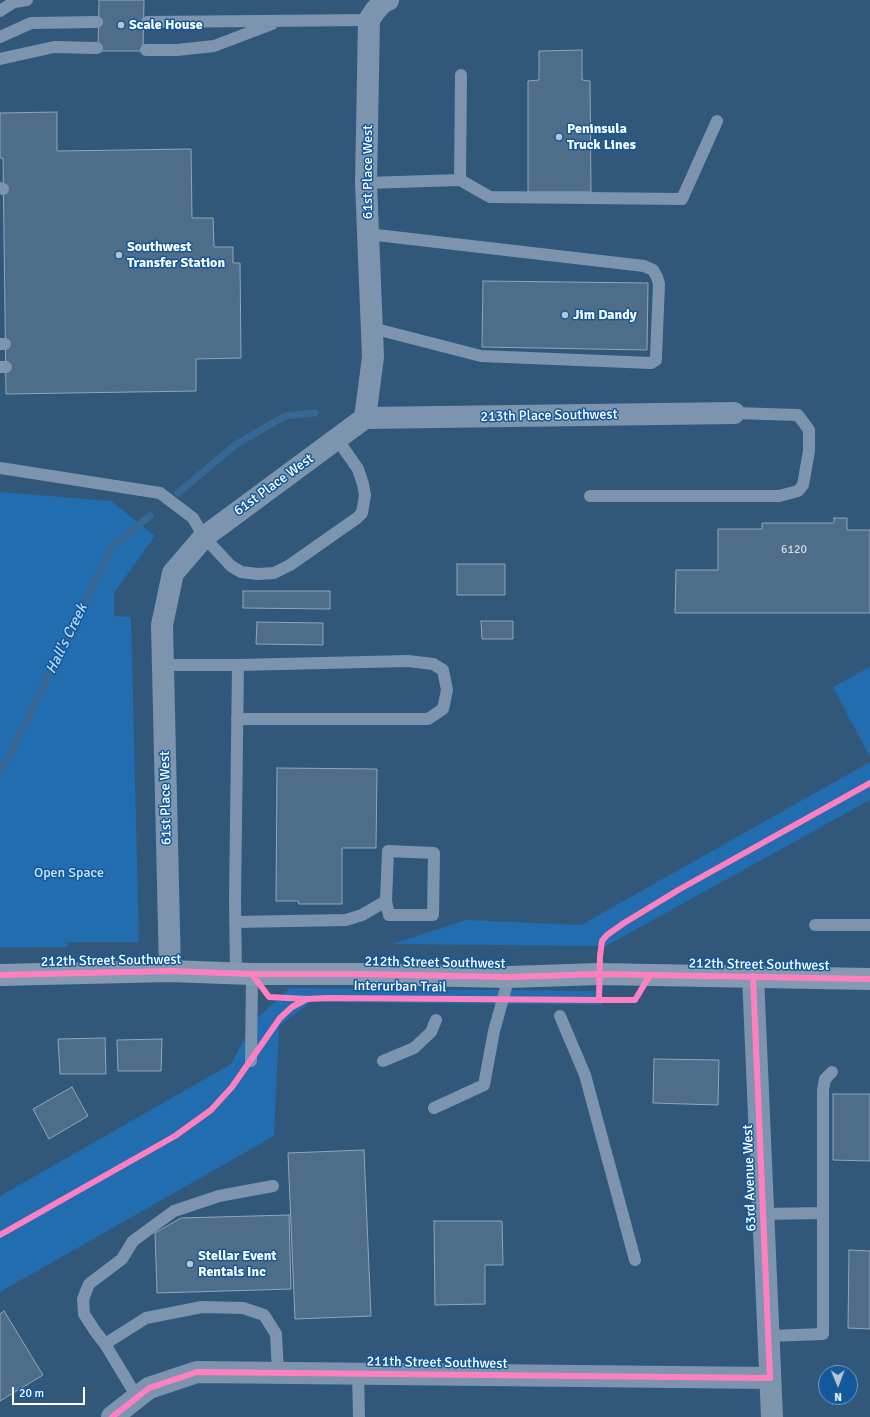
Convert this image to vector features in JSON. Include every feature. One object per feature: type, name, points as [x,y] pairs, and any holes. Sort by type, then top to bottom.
[{"type":"main road","name":"212th Street Southwest","points":[[0,975],[170,971],[244,974],[358,974],[509,977],[599,974],[870,979]]},
{"type":"street","name":"61st Place West","points":[[170,971],[162,625],[173,573],[204,536],[365,418],[373,357],[366,183],[377,6]]},
{"type":"street","name":"213th Place Southwest","points":[[365,418],[734,413]]},
{"type":"street","name":"63rd Avenue West","points":[[753,976],[772,1417]]},
{"type":"street","name":"211th Street Southwest","points":[[113,1416],[149,1388],[197,1372],[770,1378]]},
{"type":"lane","points":[[0,11],[14,2],[27,0]]},
{"type":"lane","points":[[146,22],[278,21],[377,6]]},
{"type":"lane","points":[[146,50],[177,50],[214,46],[278,21]]},
{"type":"lane","points":[[0,37],[31,23],[97,22]]},
{"type":"lane","points":[[0,59],[54,47],[97,48]]},
{"type":"lane","points":[[460,180],[461,74]]},
{"type":"lane","points":[[366,183],[460,180],[490,197],[682,199],[717,121]]},
{"type":"lane","points":[[368,234],[644,266],[653,270],[659,284],[656,360],[650,363],[481,356],[372,328]]},
{"type":"lane","points":[[590,496],[779,496],[798,491],[803,485],[809,451],[809,430],[798,415],[734,413]]},
{"type":"lane","points":[[0,468],[160,493],[194,518],[204,536],[231,566],[241,572],[258,574],[274,573],[290,565],[358,518],[362,513],[365,495],[358,469],[337,439]]},
{"type":"lane","points":[[163,665],[238,665],[408,661],[433,664],[443,670],[447,690],[443,708],[428,719],[237,719]]},
{"type":"lane","points":[[238,665],[235,922],[244,974],[251,1061]]},
{"type":"lane","points":[[388,851],[434,853],[433,915],[389,915],[386,901],[388,851]]},
{"type":"lane","points":[[235,922],[346,920],[362,915],[386,901]]},
{"type":"lane","points":[[815,925],[870,925]]},
{"type":"lane","points":[[434,1108],[484,1085],[494,1030],[509,977]]},
{"type":"lane","points":[[560,1016],[585,1075],[635,1260]]},
{"type":"lane","points":[[383,1061],[414,1048],[431,1032],[436,1020]]},
{"type":"lane","points":[[768,1336],[823,1334],[823,1090],[825,1079],[832,1072]]},
{"type":"lane","points":[[137,1397],[105,1344],[84,1314],[83,1299],[89,1284],[122,1259],[133,1241],[174,1212],[219,1196],[273,1186]]},
{"type":"lane","points":[[763,1214],[823,1214]]},
{"type":"lane","points":[[105,1344],[146,1318],[202,1306],[243,1308],[264,1315],[276,1334],[278,1373]]},
{"type":"lane","points":[[358,1374],[359,1417]]},
{"type":"green space","name":"Open Space","points":[[0,492],[111,501],[155,536],[114,593],[114,616],[131,617],[139,942],[68,942],[67,947],[0,947]]},
{"type":"green space","points":[[870,667],[870,757],[833,687]]},
{"type":"green space","points":[[870,762],[870,800],[606,946],[392,944],[466,920],[581,925]]},
{"type":"green space","points":[[290,988],[601,991],[602,1005],[311,1002],[279,1026],[274,1136],[0,1292],[0,1196],[231,1064],[254,1021]]},
{"type":"building","name":"Scale House","points":[[99,0],[144,0],[143,51],[98,51]]},
{"type":"building","name":"Peninsula Truck Lines","points":[[582,50],[582,80],[590,81],[591,192],[528,192],[528,81],[539,80],[539,51]]},
{"type":"building","name":"Southwest Transfer Station","points":[[57,112],[57,151],[191,149],[192,218],[213,218],[214,247],[233,247],[233,263],[240,263],[241,358],[196,359],[196,391],[6,394],[3,158],[0,158],[0,113]]},
{"type":"building","name":"Jim Dandy","points":[[483,281],[648,283],[647,350],[482,347]]},
{"type":"building","points":[[834,518],[847,518],[847,530],[870,530],[870,613],[675,613],[676,570],[718,570],[718,529],[762,529],[762,523],[834,523]]},
{"type":"building","points":[[457,564],[505,564],[505,595],[457,595]]},
{"type":"building","points":[[243,591],[330,591],[330,609],[243,608]]},
{"type":"building","points":[[481,621],[513,621],[513,639],[482,639]]},
{"type":"building","points":[[257,622],[323,623],[323,645],[256,644]]},
{"type":"building","points":[[277,768],[377,769],[376,848],[342,848],[342,904],[299,904],[298,901],[276,901]]},
{"type":"building","points":[[105,1038],[106,1074],[60,1074],[58,1039]]},
{"type":"building","points":[[162,1039],[161,1071],[118,1071],[117,1040]]},
{"type":"building","points":[[654,1059],[719,1060],[718,1105],[653,1103]]},
{"type":"building","points":[[72,1087],[88,1116],[49,1139],[33,1109]]},
{"type":"building","points":[[833,1094],[870,1094],[870,1161],[833,1160]]},
{"type":"building","points":[[364,1150],[371,1316],[295,1319],[288,1153]]},
{"type":"building","points":[[289,1215],[291,1289],[157,1293],[155,1233],[181,1218]]},
{"type":"building","points":[[434,1221],[502,1221],[503,1265],[485,1265],[485,1304],[435,1305]]},
{"type":"building","points":[[849,1250],[870,1251],[870,1329],[848,1328]]},
{"type":"building","points":[[4,1311],[43,1375],[0,1401],[0,1314]]},
{"type":"waterway","name":"Hall's Creek","points":[[178,493],[235,445],[285,416],[315,413]]},
{"type":"waterway","name":"Hall's Creek","points":[[0,774],[113,546],[150,516]]},
{"type":"cycle path","name":"Interurban Trail","points":[[0,1235],[175,1136],[211,1110],[232,1087],[280,1018],[292,1007],[307,999],[599,1000],[600,956],[602,941],[607,935],[680,889],[870,783]]},
{"type":"cycle path","name":"Interurban Trail","points":[[0,975],[170,971],[252,974],[358,974],[509,977],[599,974],[870,979]]},
{"type":"cycle path","points":[[252,974],[269,997],[307,999]]},
{"type":"cycle path","points":[[599,1000],[635,1000],[650,975]]},
{"type":"cycle path","points":[[112,1417],[149,1388],[197,1372],[770,1378],[753,976]]},
{"type":"place","name":"Scale House","points":[[121,25]]},
{"type":"place","name":"Peninsula Truck Lines","points":[[559,137]]},
{"type":"place","name":"Southwest Transfer Station","points":[[119,255]]},
{"type":"place","name":"Jim Dandy","points":[[565,315]]},
{"type":"place","name":"Stellar Event Rentals Inc","points":[[190,1264]]}]
